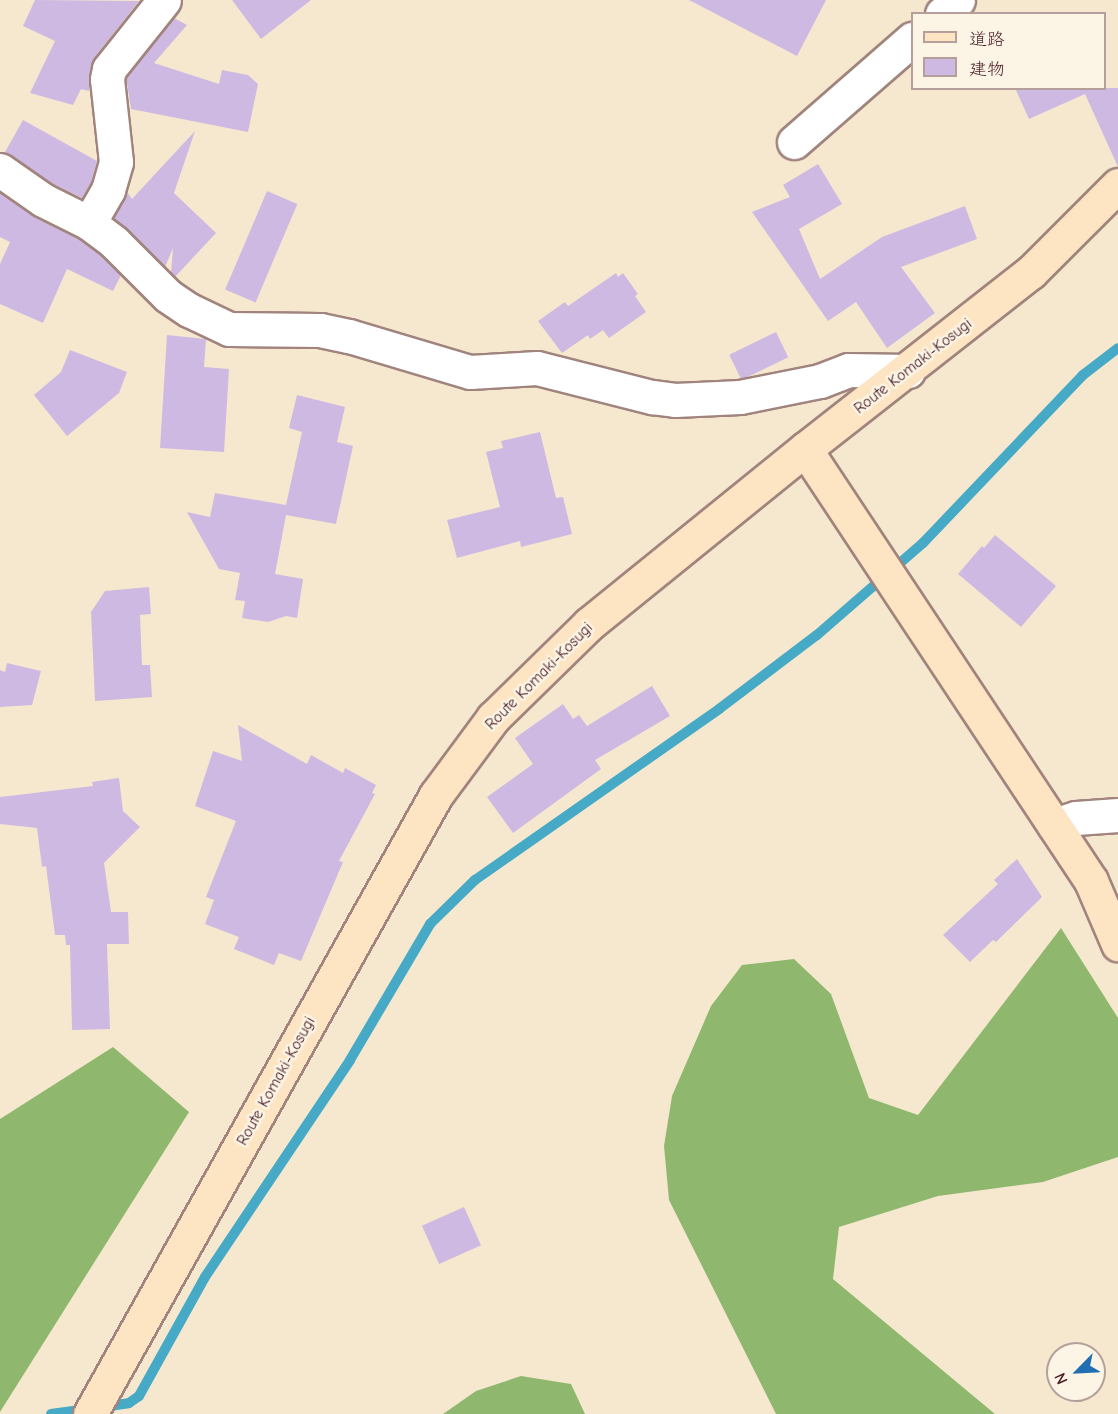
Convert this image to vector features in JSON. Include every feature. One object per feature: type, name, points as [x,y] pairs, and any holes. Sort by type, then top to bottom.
[{"type":"main road","name":"Route Komaki-Kosugi","points":[[90,1414],[436,795],[493,718],[590,624],[805,449],[908,371],[1031,272],[1118,185]]},
{"type":"main road","points":[[805,449],[1090,880],[1118,945]]},
{"type":"street","points":[[89,223],[108,190],[116,162],[107,79],[109,69],[164,0]]},
{"type":"street","points":[[944,12],[958,0]]},
{"type":"street","points":[[794,142],[911,40]]},
{"type":"street","points":[[0,170],[43,200],[89,223],[114,242],[168,296],[189,310],[229,329],[320,330],[349,336],[470,372],[537,368],[652,397],[675,400],[740,397],[820,381],[848,370],[908,371]]},
{"type":"street","points":[[1054,825],[1076,818],[1118,815]]},
{"type":"green space","points":[[1061,928],[1118,1018],[1118,1157],[1043,1182],[938,1196],[839,1227],[833,1279],[995,1414],[776,1414],[669,1200],[664,1146],[672,1096],[711,1006],[742,965],[794,959],[831,994],[869,1098],[918,1115]]},
{"type":"green space","points":[[113,1047],[189,1112],[0,1412],[0,1119]]},
{"type":"green space","points":[[521,1376],[571,1384],[585,1414],[443,1414],[476,1391]]},
{"type":"building","points":[[35,0],[139,1],[94,58],[89,75],[89,91],[81,89],[73,105],[30,93],[55,41],[23,26]]},
{"type":"building","points":[[232,0],[311,0],[261,39]]},
{"type":"building","points":[[689,0],[826,0],[797,56]]},
{"type":"building","points":[[174,18],[187,25],[154,63],[219,84],[222,70],[248,75],[258,84],[248,132],[131,109],[126,77]]},
{"type":"building","points":[[1118,88],[1118,167],[1085,94],[1029,119],[1016,90]]},
{"type":"building","points":[[23,120],[97,161],[91,183],[82,198],[53,184],[5,152]]},
{"type":"building","points":[[195,131],[174,193],[216,233],[175,277],[171,273],[173,248],[165,267],[113,218],[127,192],[132,199]]},
{"type":"building","points":[[818,164],[842,204],[799,229],[820,279],[882,237],[965,206],[977,239],[901,267],[935,313],[887,348],[856,302],[828,321],[752,212],[790,197],[783,185]]},
{"type":"building","points":[[267,191],[297,204],[256,302],[225,289]]},
{"type":"building","points":[[0,193],[34,217],[79,239],[102,256],[121,275],[113,291],[67,269],[43,323],[0,304],[0,264],[10,242],[0,237]]},
{"type":"building","points":[[616,273],[618,277],[623,273],[638,294],[635,296],[646,312],[609,338],[603,330],[590,339],[588,335],[562,353],[538,321],[565,302],[568,306]]},
{"type":"building","points":[[776,332],[788,357],[742,380],[729,355]]},
{"type":"building","points":[[167,335],[206,339],[204,367],[229,369],[224,452],[160,448]]},
{"type":"building","points":[[70,350],[127,372],[119,393],[67,436],[34,395],[61,372]]},
{"type":"building","points":[[297,395],[345,407],[337,442],[353,446],[336,524],[286,515],[275,574],[303,579],[297,618],[286,616],[268,622],[242,618],[245,601],[235,600],[240,573],[219,569],[187,512],[210,517],[215,493],[286,505],[302,432],[289,428]]},
{"type":"building","points":[[540,432],[556,498],[563,497],[572,534],[521,547],[520,541],[457,558],[447,520],[500,507],[486,452],[503,448],[501,441]]},
{"type":"building","points":[[995,535],[1056,586],[1021,627],[958,574],[982,546],[984,548]]},
{"type":"building","points":[[149,587],[151,614],[140,615],[142,665],[150,665],[152,697],[95,701],[91,612],[105,591]]},
{"type":"building","points":[[7,663],[41,671],[32,705],[0,707],[0,670],[5,672]]},
{"type":"building","points":[[652,686],[670,716],[595,760],[601,769],[513,833],[487,797],[533,764],[515,738],[563,704],[573,719],[579,715],[587,726]]},
{"type":"building","points":[[238,725],[307,764],[311,755],[343,773],[345,768],[376,785],[372,793],[375,794],[339,861],[343,862],[301,961],[279,953],[274,965],[234,949],[239,937],[205,924],[214,900],[206,897],[236,821],[195,806],[213,751],[242,761]]},
{"type":"building","points":[[119,778],[123,811],[140,827],[104,863],[111,912],[128,912],[129,944],[107,944],[110,1029],[72,1030],[70,945],[66,945],[65,935],[55,935],[46,866],[42,867],[37,828],[0,824],[0,797],[93,786],[92,782]]},
{"type":"building","points":[[1017,859],[1042,897],[996,942],[993,940],[970,962],[943,935],[998,884],[994,880]]},
{"type":"building","points":[[464,1207],[481,1245],[439,1264],[422,1226]]},
{"type":"waterway","points":[[102,1407],[129,1403],[139,1396],[205,1277],[350,1060],[430,924],[475,880],[719,709],[817,635],[923,543],[1083,375],[1118,348]]},
{"type":"waterway","points":[[51,1414],[86,1409]]}]
